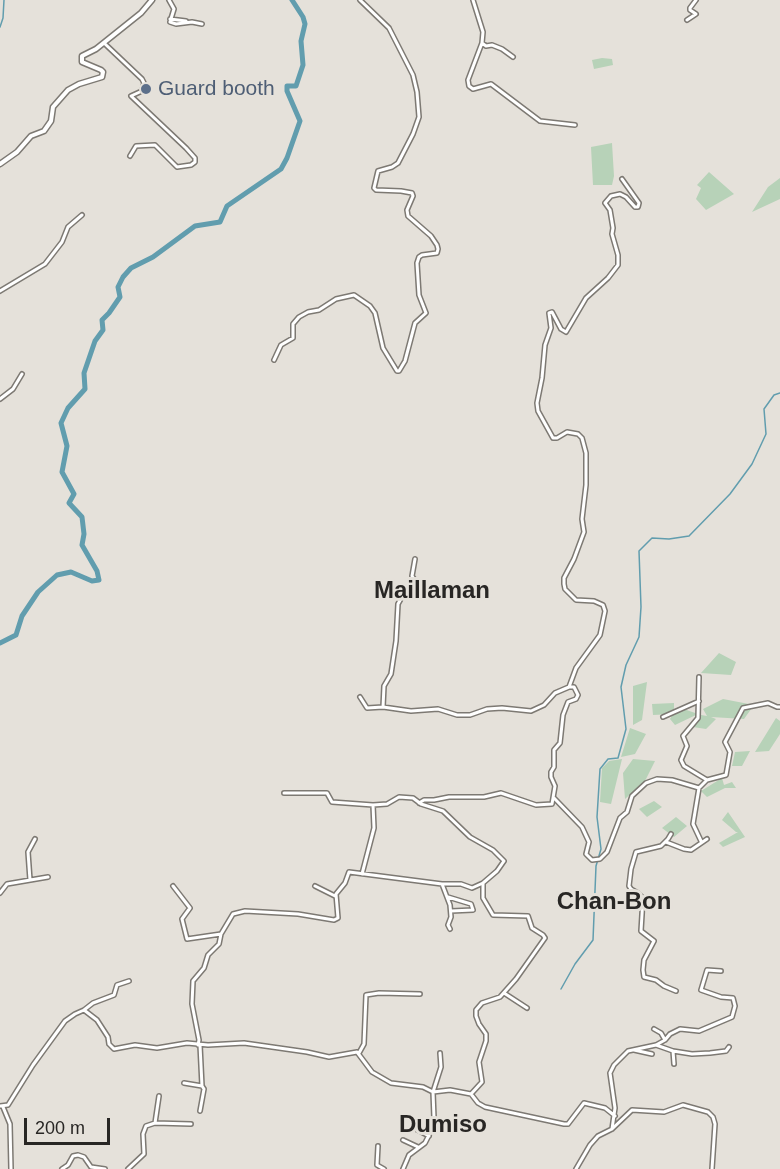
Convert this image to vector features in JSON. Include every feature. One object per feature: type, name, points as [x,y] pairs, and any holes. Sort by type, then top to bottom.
[{"type":"street","points":[[0,164],[17,152],[30,136],[44,131],[51,121],[53,107],[68,90],[104,75],[101,70],[87,65],[81,59],[82,56],[104,43],[141,13],[152,0]]},
{"type":"street","points":[[169,0],[174,9],[174,15],[170,19]]},
{"type":"street","points":[[274,360],[281,345],[293,338],[293,324],[299,317],[319,310],[336,299],[354,296],[370,306],[375,313],[383,348],[399,371],[405,362],[415,323],[426,314],[419,295],[417,263],[422,255],[437,253],[437,245],[431,236],[408,216],[407,210],[413,196],[412,193],[374,188],[378,171],[398,163],[413,134],[419,117],[417,92],[413,75],[389,28],[360,0]]},
{"type":"street","points":[[473,0],[483,32],[482,43],[468,80],[469,86],[473,89],[491,84],[540,120],[575,125]]},
{"type":"street","points":[[687,20],[696,14],[690,10],[696,0]]},
{"type":"street","points":[[170,19],[189,21]]},
{"type":"street","points":[[170,19],[170,22],[176,24],[192,22],[202,24]]},
{"type":"street","points":[[104,43],[142,79],[144,83],[142,91],[131,96],[186,148],[195,158],[195,162],[191,165],[177,167],[155,146],[136,146],[130,156]]},
{"type":"street","points":[[482,43],[502,49],[513,57]]},
{"type":"street","points":[[568,687],[576,668],[600,635],[605,610],[603,605],[594,601],[576,600],[565,589],[564,584],[564,578],[584,532],[582,519],[586,485],[586,453],[582,438],[578,434],[567,432],[553,438],[538,411],[537,404],[542,378],[544,345],[551,328],[549,313],[552,312],[561,329],[566,332],[586,298],[608,278],[618,265],[610,210],[605,203],[611,196],[620,194],[635,207],[638,207],[639,203],[622,179]]},
{"type":"street","points":[[0,291],[45,264],[62,242],[68,227],[82,215]]},
{"type":"street","points":[[0,399],[13,389],[22,374]]},
{"type":"street","points":[[383,707],[384,686],[390,674],[396,641],[398,604],[404,595],[421,596],[422,590],[412,576],[415,559]]},
{"type":"street","points":[[699,677],[698,718],[683,736],[687,746],[681,760],[684,766],[707,780]]},
{"type":"street","points":[[360,697],[367,708],[383,707],[411,711],[438,709],[457,715],[470,715],[487,709],[502,708],[531,711],[544,705],[555,693],[568,687],[574,687],[578,695],[576,699],[568,702],[563,715],[560,743],[554,750],[554,767],[551,777],[555,786],[552,804],[536,806],[501,793],[484,797],[424,800],[419,803]]},
{"type":"street","points":[[663,717],[667,713],[699,701]]},
{"type":"street","points":[[701,841],[693,824],[699,788],[707,780],[726,775],[730,752],[725,742],[744,708],[768,703],[780,707]]},
{"type":"street","points":[[554,798],[582,827],[589,842],[586,855],[596,860],[607,852],[620,818],[627,812],[632,796],[646,783],[665,779],[699,788]]},
{"type":"street","points":[[200,1111],[204,1092],[199,1040],[192,1004],[193,981],[204,968],[208,955],[219,944],[221,934],[233,914],[241,911],[298,914],[334,920],[338,918],[336,896],[349,872],[442,884],[461,884],[472,888],[483,883],[500,868],[504,859],[470,837],[443,811],[419,803],[413,798],[399,797],[387,804],[374,805],[332,802],[327,793],[284,793]]},
{"type":"street","points":[[362,874],[374,828],[374,805]]},
{"type":"street","points":[[670,834],[661,846],[636,852],[629,886],[643,898],[640,931],[654,940],[644,960],[644,977],[656,980],[663,986],[676,991]]},
{"type":"street","points":[[30,880],[28,852],[35,839]]},
{"type":"street","points":[[666,842],[691,850],[707,839]]},
{"type":"street","points":[[0,892],[7,884],[48,878]]},
{"type":"street","points":[[471,1094],[482,1082],[480,1062],[486,1041],[486,1034],[476,1016],[476,1010],[482,1003],[498,999],[504,993],[545,938],[532,928],[528,916],[493,915],[483,898],[483,883]]},
{"type":"street","points":[[442,884],[451,911],[448,925],[450,929]]},
{"type":"street","points":[[173,886],[190,908],[182,919],[187,939],[221,934]]},
{"type":"street","points":[[315,886],[336,896]]},
{"type":"street","points":[[448,897],[471,904],[473,910],[451,911]]},
{"type":"street","points":[[612,1129],[615,1116],[610,1073],[624,1054],[656,1045],[680,1029],[699,1030],[732,1017],[735,1006],[733,998],[721,997],[701,990],[707,969],[721,971]]},
{"type":"street","points":[[11,1169],[10,1122],[1,1106],[8,1105],[65,1021],[93,1003],[114,995],[117,985],[129,981]]},
{"type":"street","points":[[504,993],[527,1008]]},
{"type":"street","points":[[359,1053],[364,1044],[366,995],[420,994]]},
{"type":"street","points":[[84,1010],[96,1020],[108,1037],[108,1044],[114,1049],[135,1045],[158,1048],[187,1043],[199,1045],[244,1043],[329,1057],[359,1053]]},
{"type":"street","points":[[654,1029],[661,1033],[665,1040]]},
{"type":"street","points":[[656,1045],[692,1054],[726,1051],[729,1047]]},
{"type":"street","points":[[632,1050],[652,1054]]},
{"type":"street","points":[[673,1050],[674,1064]]},
{"type":"street","points":[[359,1053],[368,1068],[381,1078],[433,1092],[450,1090],[471,1094],[485,1107],[564,1124],[568,1124],[584,1103],[605,1108],[615,1116]]},
{"type":"street","points":[[403,1169],[409,1155],[429,1136],[434,1118],[433,1092],[440,1072],[440,1053]]},
{"type":"street","points":[[184,1083],[202,1086]]},
{"type":"street","points":[[155,1123],[159,1096]]},
{"type":"street","points":[[576,1169],[598,1136],[612,1129],[635,1109],[664,1112],[688,1105],[708,1112],[713,1118],[715,1124],[712,1169]]},
{"type":"street","points":[[128,1169],[144,1154],[143,1134],[146,1126],[155,1123],[190,1124]]},
{"type":"street","points":[[414,1128],[429,1136]]},
{"type":"street","points":[[403,1140],[418,1147]]},
{"type":"street","points":[[378,1146],[376,1165],[384,1169]]},
{"type":"street","points":[[62,1169],[68,1165],[73,1156],[78,1155],[84,1157],[91,1167],[105,1169]]},
{"type":"green space","points":[[612,59],[613,65],[594,69],[592,60]]},
{"type":"green space","points":[[612,143],[614,176],[612,185],[593,185],[591,147]]},
{"type":"green space","points":[[709,172],[734,194],[706,210],[696,199],[701,188],[697,185]]},
{"type":"green space","points":[[780,178],[780,199],[752,212],[768,187]]},
{"type":"green space","points":[[719,653],[736,662],[731,675],[701,673]]},
{"type":"green space","points":[[647,682],[642,720],[633,725],[633,686]]},
{"type":"green space","points":[[723,699],[754,705],[744,719],[711,717],[716,719],[706,729],[693,727],[701,715],[707,716],[703,709]]},
{"type":"green space","points":[[674,703],[674,712],[678,707],[698,714],[675,725],[670,719],[673,714],[653,715],[652,704]]},
{"type":"green space","points":[[776,718],[780,721],[780,734],[769,751],[755,752]]},
{"type":"green space","points":[[630,728],[646,734],[635,754],[621,757]]},
{"type":"green space","points":[[750,751],[742,766],[732,766],[735,752]]},
{"type":"green space","points":[[622,759],[611,804],[600,802],[602,768],[609,761]]},
{"type":"green space","points":[[633,759],[655,761],[645,781],[625,799],[623,773]]},
{"type":"green space","points":[[722,778],[724,785],[732,782],[736,788],[725,788],[707,797],[701,791]]},
{"type":"green space","points":[[654,801],[662,807],[647,817],[639,809]]},
{"type":"green space","points":[[728,812],[745,837],[723,847],[719,843],[738,832],[722,820]]},
{"type":"green space","points":[[676,817],[687,826],[674,837],[662,828]]},
{"type":"waterway","points":[[0,27],[4,0]]},
{"type":"waterway","points":[[0,643],[16,635],[22,616],[38,592],[57,575],[71,572],[92,581],[99,580],[97,571],[82,545],[84,534],[82,517],[69,503],[74,494],[62,472],[67,446],[61,423],[68,408],[85,389],[84,373],[95,341],[103,330],[102,320],[120,297],[118,287],[123,277],[131,268],[153,257],[195,226],[220,222],[227,206],[281,169],[300,121],[287,86],[296,86],[303,65],[301,41],[305,24],[292,0]]},
{"type":"waterway","points":[[561,989],[575,964],[593,940],[596,866],[601,849],[597,817],[600,769],[608,759],[618,758],[626,729],[621,687],[626,665],[639,637],[641,607],[639,551],[652,538],[669,539],[689,536],[730,494],[752,464],[766,434],[764,409],[774,395],[780,393]]},
{"type":"place","name":"Guard booth","points":[[146,89]]},
{"type":"district","name":"Maillaman","points":[[432,591]]},
{"type":"district","name":"Chan-Bon","points":[[614,902]]},
{"type":"district","name":"Dumiso","points":[[443,1125]]}]
